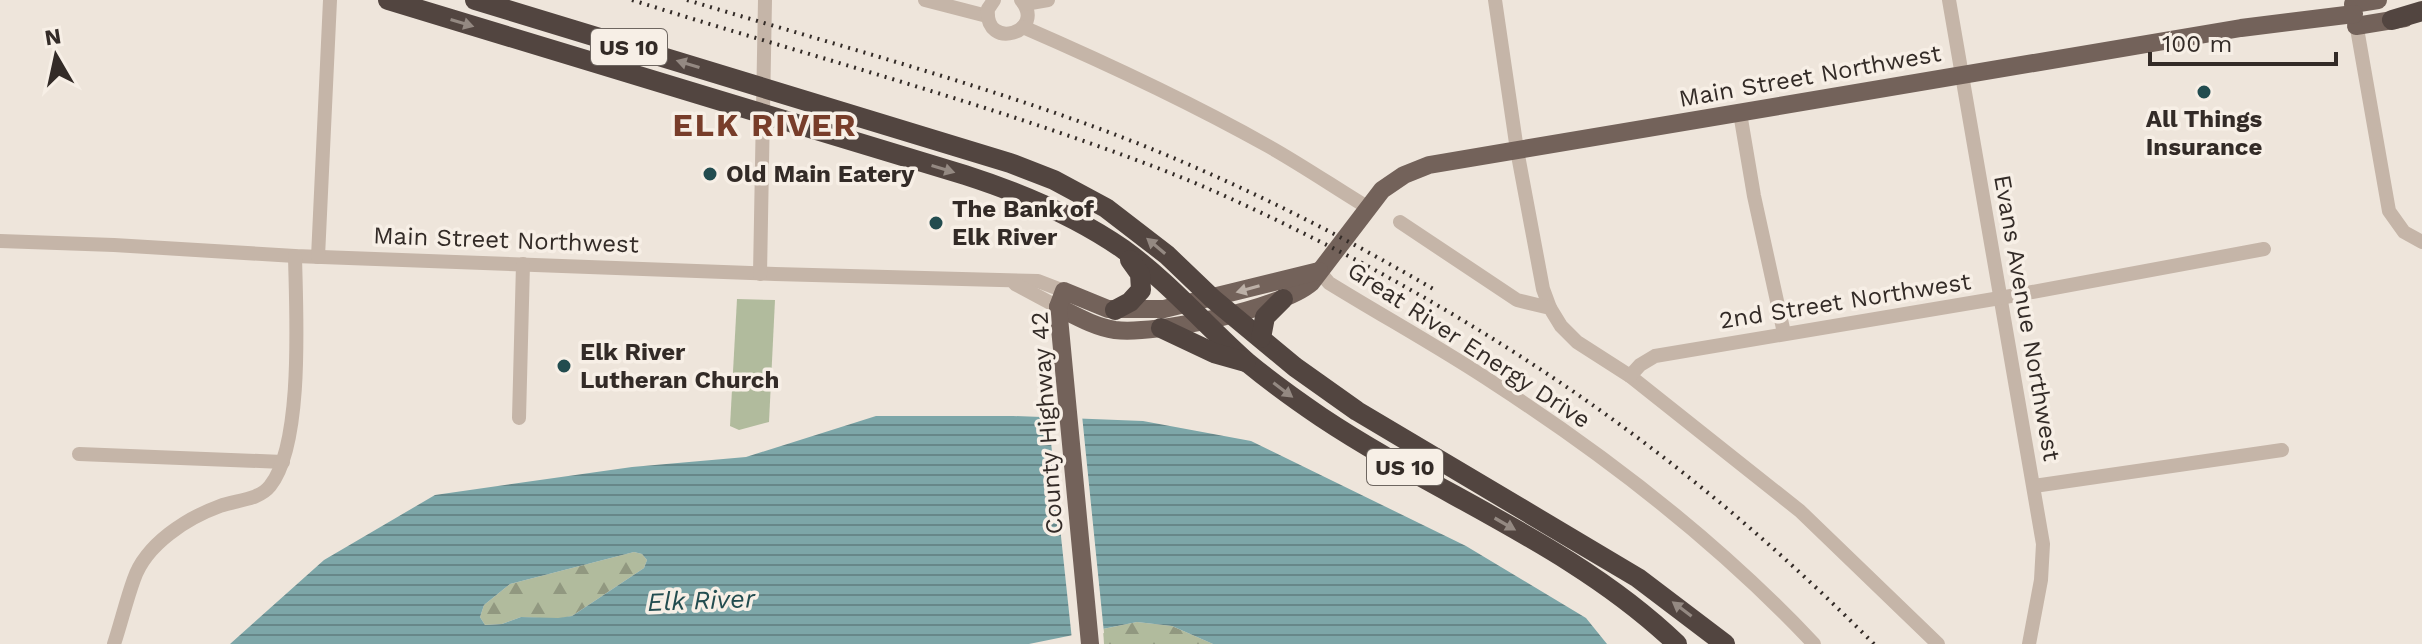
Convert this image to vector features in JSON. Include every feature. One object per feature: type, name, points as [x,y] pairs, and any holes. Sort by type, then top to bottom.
[{"type":"highway","name":"US 10","points":[[388,0],[1020,193],[1088,226],[1123,250],[1248,363],[1335,426],[1589,574],[1677,644]]},
{"type":"highway","name":"US 10","points":[[475,0],[1010,163],[1054,180],[1106,208],[1139,232],[1295,367],[1357,411],[1638,578],[1725,644]]},
{"type":"highway","points":[[2392,20],[2422,14]]},
{"type":"highway","points":[[1115,310],[1138,296],[1142,281],[1123,250]]},
{"type":"highway","points":[[1261,338],[1265,317],[1283,299]]},
{"type":"highway","points":[[1161,328],[1214,353],[1248,363]]},
{"type":"main road","name":"Main Street Northwest","points":[[1061,299],[1093,323],[1115,330],[1161,328],[1203,320],[1302,291],[1382,190],[1416,169],[2354,11],[2378,0]]},
{"type":"main road","name":"Main Street Northwest","points":[[2354,11],[2392,20]]},
{"type":"main road","name":"Main Street Northwest","points":[[1061,299],[1115,310],[1164,309],[1319,271]]},
{"type":"main road","name":"County Highway 42","points":[[1061,299],[1061,343],[1090,644]]},
{"type":"main road","points":[[1061,343],[1077,327],[1093,323]]},
{"type":"street","points":[[318,257],[330,0]]},
{"type":"street","points":[[760,274],[765,0]]},
{"type":"street","points":[[925,0],[987,16]]},
{"type":"street","points":[[994,0],[988,9],[990,25],[1006,35],[1016,33],[1027,20],[1023,2],[1048,0]]},
{"type":"street","points":[[1495,0],[1517,150],[1543,289],[1561,326],[1577,342],[1630,376],[1800,511],[1938,644]]},
{"type":"street","name":"Evans Avenue Northwest","points":[[1949,0],[2043,544],[2043,565],[2029,644]]},
{"type":"street","points":[[2354,11],[2389,211],[2404,232],[2422,242]]},
{"type":"street","points":[[1023,27],[1116,68],[1219,119],[1367,207]]},
{"type":"street","points":[[1740,113],[1754,196],[1784,333]]},
{"type":"street","points":[[1400,222],[1517,300],[1550,308]]},
{"type":"street","name":"Main Street Northwest","points":[[0,241],[318,257],[1038,281],[1061,299]]},
{"type":"street","name":"2nd Street Northwest","points":[[1630,376],[1655,356],[2000,298],[2264,249]]},
{"type":"street","points":[[114,644],[134,577],[149,555],[180,524],[221,505],[265,492],[283,462],[289,437],[293,384],[295,256]]},
{"type":"street","points":[[519,418],[523,264]]},
{"type":"street","name":"Great River Energy Drive","points":[[1319,271],[1329,283],[1492,382],[1586,447],[1705,541],[1814,644]]},
{"type":"street","points":[[2034,486],[2282,450]]},
{"type":"street","points":[[79,454],[283,462]]},
{"type":"green space","points":[[737,299],[775,300],[769,422],[739,430],[730,426]]},
{"type":"green space","points":[[634,552],[642,554],[647,560],[644,568],[572,616],[558,619],[521,617],[502,624],[485,625],[480,617],[484,605],[510,584]]},
{"type":"green space","points":[[1137,622],[1172,626],[1213,644],[1104,644],[1103,629]]},
{"type":"water","name":"Elk River","points":[[876,416],[1013,416],[1143,421],[1251,441],[1466,546],[1586,618],[1607,644],[1213,644],[1172,626],[1137,622],[1029,644],[230,644],[324,560],[435,495],[632,467],[746,457]],"holes":[[[634,552],[642,554],[647,560],[644,568],[572,616],[521,617],[502,624],[485,625],[480,617],[484,605],[510,584]]]},
{"type":"pier","points":[[1048,414],[1082,415],[1104,633],[1072,640]]},
{"type":"railway","points":[[632,0],[1091,143],[1208,188],[1362,263],[1502,345],[1633,434],[1756,533],[1874,644]]},
{"type":"railway","points":[[687,0],[948,78],[1103,130],[1188,164],[1272,203],[1435,290]]},
{"type":"place","name":"All Things Insurance","points":[[2204,92]]},
{"type":"place","name":"Old Main Eatery","points":[[710,174]]},
{"type":"place","name":"The Bank of Elk River","points":[[936,223]]},
{"type":"place","name":"Elk River Lutheran Church","points":[[564,366]]},
{"type":"district","name":"ELK RIVER","points":[[765,125]]}]
